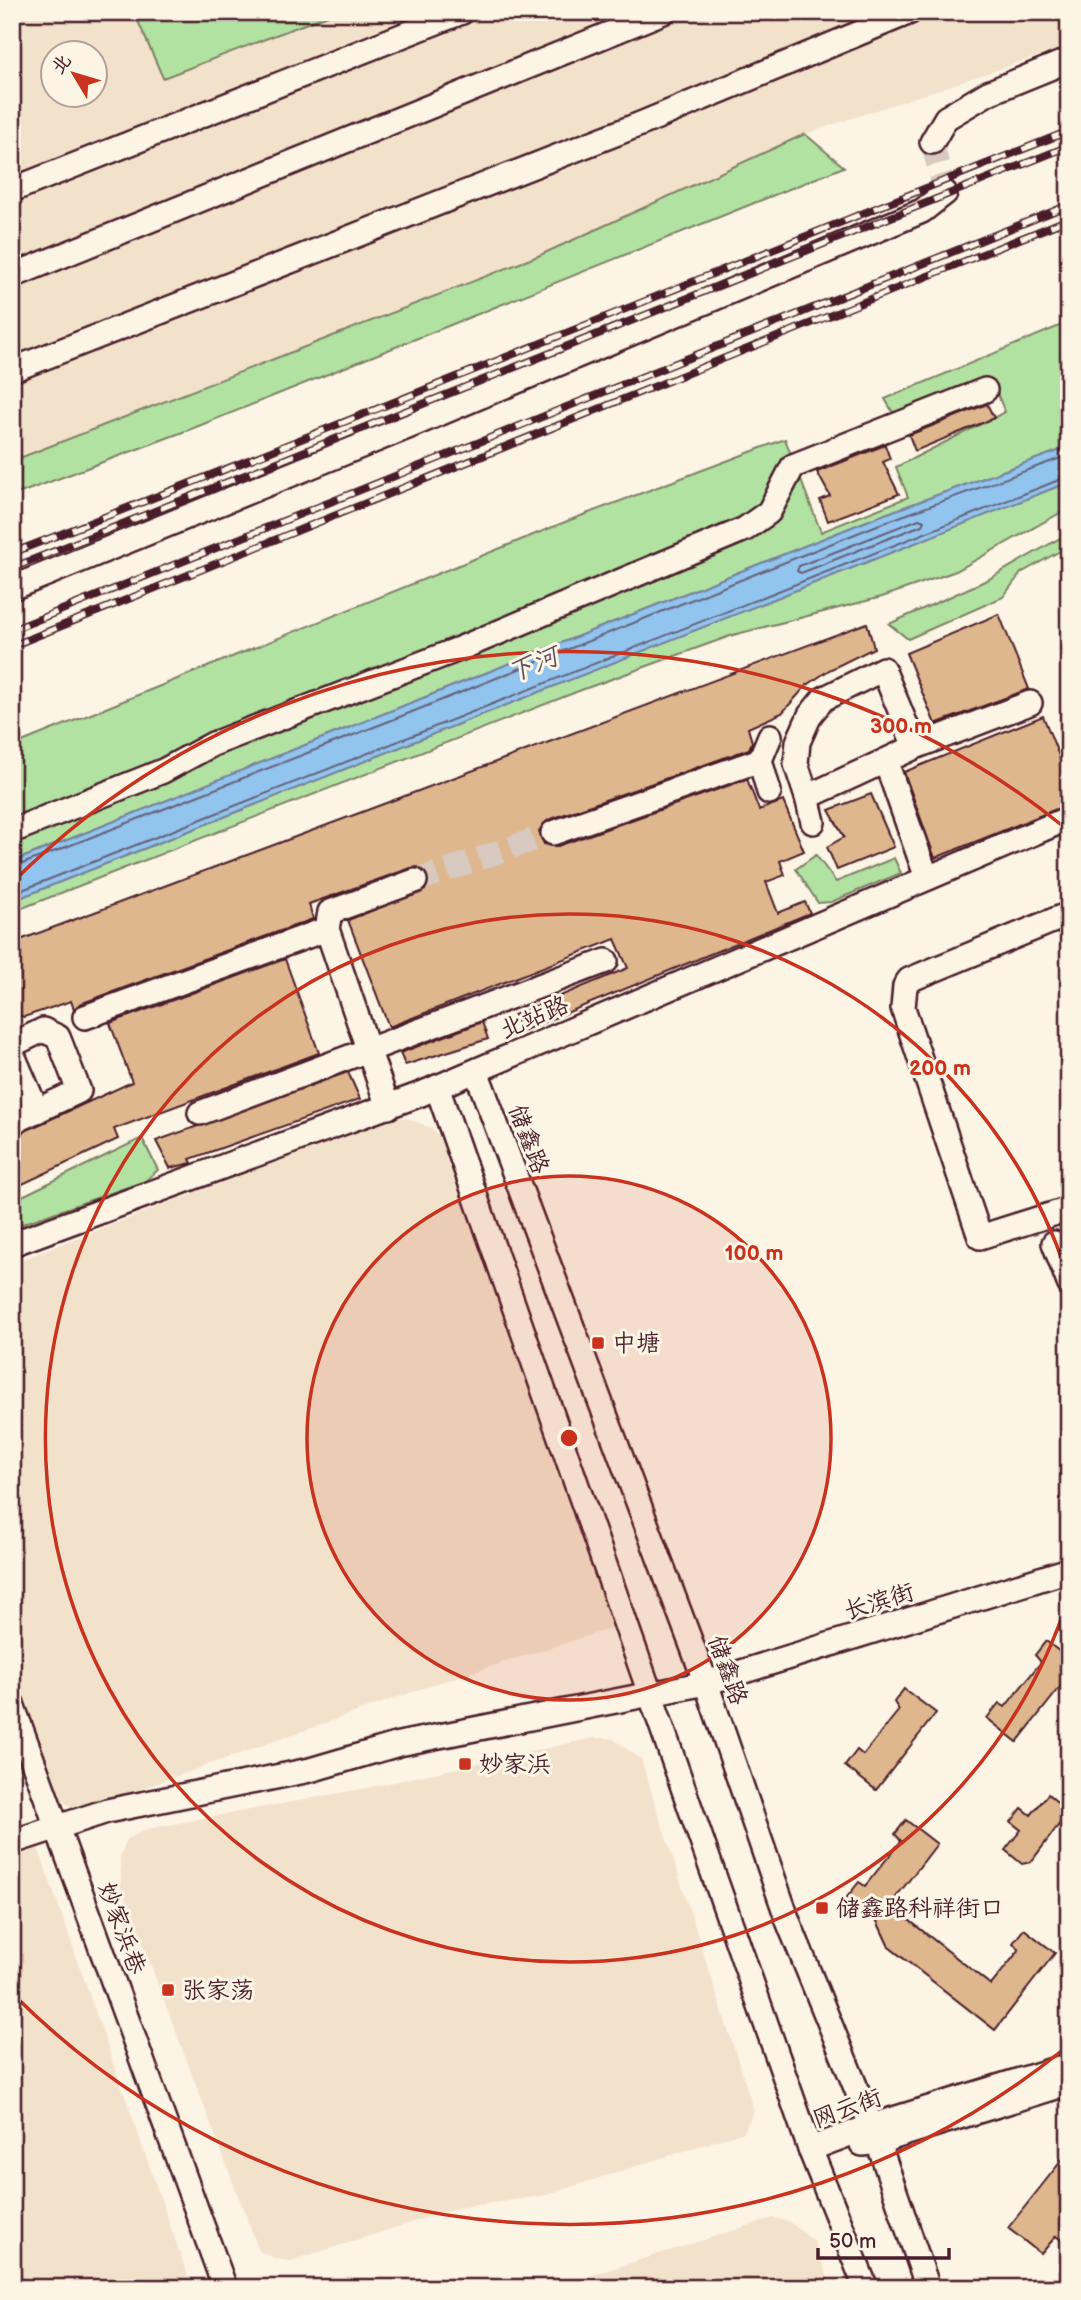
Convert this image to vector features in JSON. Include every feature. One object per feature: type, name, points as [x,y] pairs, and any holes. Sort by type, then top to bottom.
[{"type":"street","points":[[12,190],[462,12]]},
{"type":"street","points":[[12,276],[663,12]]},
{"type":"street","points":[[12,370],[643,123],[910,12]]},
{"type":"street","points":[[932,142],[946,118],[957,111],[988,93],[1069,60]]},
{"type":"street","points":[[12,588],[410,426],[922,211],[945,193]]},
{"type":"street","points":[[12,831],[163,771],[213,744],[459,649],[745,529],[769,512],[793,466],[985,390]]},
{"type":"street","points":[[813,822],[796,764],[798,742],[810,715],[823,699],[883,669],[915,747]]},
{"type":"street","points":[[807,797],[915,747],[1030,703]]},
{"type":"street","points":[[769,792],[760,760],[770,736]]},
{"type":"street","points":[[553,833],[760,760]]},
{"type":"street","points":[[886,762],[927,878]]},
{"type":"street","name":"北站路","points":[[12,1244],[388,1107],[1069,818]]},
{"type":"street","points":[[388,1107],[327,929],[330,912],[415,881]]},
{"type":"street","points":[[1069,914],[909,980],[902,998],[902,1008],[981,1237],[1069,1209]]},
{"type":"street","points":[[85,1017],[327,929]]},
{"type":"street","points":[[200,1113],[606,961]]},
{"type":"street","points":[[12,1045],[43,1030],[58,1037],[79,1091],[12,1122]]},
{"type":"street","points":[[12,1053],[37,1111]]},
{"type":"street","name":"储鑫路","points":[[476,1071],[706,1683],[788,1921],[874,2134],[928,2288]]},
{"type":"street","points":[[437,1087],[810,2149],[866,2288]]},
{"type":"street","points":[[1054,1243],[1067,1271]]},
{"type":"street","name":"长滨街","points":[[12,1842],[107,1811],[310,1770],[399,1744],[706,1683],[1069,1570]]},
{"type":"street","name":"妙家浜巷","points":[[12,1704],[225,2288]]},
{"type":"street","name":"网云街","points":[[874,2134],[1069,2065]]},
{"type":"street","name":"网云街","points":[[810,2149],[1069,2083]]},
{"type":"shaded area","points":[[12,12],[1069,12],[1069,46],[805,134],[538,256],[12,461]]},
{"type":"shaded area","points":[[392,1117],[407,1118],[432,1128],[455,1157],[630,1595],[613,1628],[435,1684],[82,1810],[72,1808],[60,1798],[12,1671],[12,1263]]},
{"type":"shaded area","points":[[593,1738],[612,1738],[641,1759],[754,2110],[744,2132],[542,2196],[457,2208],[291,2261],[276,2259],[259,2251],[121,1887],[120,1855],[127,1839],[147,1829],[366,1788]]},
{"type":"shaded area","points":[[38,1847],[192,2288],[12,2288],[12,1858]]},
{"type":"shaded area","points":[[773,2218],[788,2221],[814,2241],[832,2288],[551,2288]]},
{"type":"green space","points":[[134,12],[336,12],[163,78]]},
{"type":"green space","points":[[805,134],[844,167],[191,429],[12,496],[12,461],[538,256]]},
{"type":"green space","points":[[1069,322],[1069,447],[877,517],[12,862],[12,746],[570,520],[785,439],[821,532],[908,497],[896,467],[1005,412],[991,379],[895,416],[885,399]]},
{"type":"green space","points":[[1069,482],[1069,508],[956,571],[882,597],[733,635],[584,689],[12,912],[12,901]]},
{"type":"green space","points":[[1069,533],[1069,546],[1021,573],[1003,597],[908,639],[889,624],[987,580]]},
{"type":"green space","points":[[816,855],[836,882],[894,858],[901,873],[831,902],[818,903],[796,869]]},
{"type":"green space","points":[[142,1138],[158,1170],[145,1181],[19,1225],[12,1222],[12,1201]]},
{"type":"water","name":"下河","points":[[1069,447],[1069,482],[12,901],[12,862],[877,517]]},
{"type":"building","points":[[987,404],[994,418],[915,451],[909,435]]},
{"type":"building","points":[[885,445],[890,459],[883,462],[899,494],[828,521],[820,500],[830,496],[817,472]]},
{"type":"building","points":[[999,614],[1029,689],[935,724],[906,653]]},
{"type":"building","points":[[867,623],[874,648],[829,670],[806,686],[782,713],[748,728],[752,742],[749,749],[548,820],[539,831],[544,844],[558,846],[747,779],[759,810],[783,801],[804,851],[780,861],[785,875],[766,882],[778,913],[805,902],[810,913],[520,1032],[514,1015],[628,968],[615,939],[389,1027],[348,920],[425,890],[428,876],[418,867],[309,904],[313,919],[80,1004],[74,1009],[71,1001],[24,1017],[12,1013],[12,943]]},
{"type":"building","points":[[1043,716],[1069,781],[1069,804],[935,858],[904,772]]},
{"type":"building","points":[[871,794],[894,847],[837,870],[827,847],[844,837],[829,810]]},
{"type":"building","points":[[285,959],[319,1053],[114,1129],[118,1139],[12,1189],[12,1137],[132,1082],[110,1023]]},
{"type":"building","points":[[482,1022],[488,1039],[405,1065],[400,1053]]},
{"type":"building","points":[[348,1072],[360,1099],[190,1159],[192,1163],[170,1168],[156,1141]]},
{"type":"building","points":[[1046,1641],[1069,1659],[1069,1676],[1017,1742],[987,1718],[999,1703],[1005,1707],[1041,1662],[1035,1655]]},
{"type":"building","points":[[904,1689],[936,1713],[876,1790],[845,1766],[857,1750],[863,1755],[899,1710],[894,1702]]},
{"type":"building","points":[[1048,1794],[1065,1809],[1063,1819],[1031,1862],[1022,1864],[1005,1850],[1021,1830],[1011,1822],[1022,1808],[1031,1815]]},
{"type":"building","points":[[906,1820],[937,1844],[890,1905],[991,1985],[1019,1950],[1013,1943],[1024,1929],[1055,1953],[995,2030],[889,1947],[877,1921],[847,1897],[859,1882],[865,1886],[901,1841],[895,1834]]},
{"type":"building","points":[[1069,2151],[1069,2246],[1056,2236],[1041,2254],[1008,2228]]},
{"type":"tunnel","points":[[932,142],[945,193]]},
{"type":"tunnel","points":[[415,881],[553,833]]},
{"type":"railway","points":[[12,553],[1069,131]]},
{"type":"railway","points":[[12,568],[1069,146]]},
{"type":"railway","points":[[12,630],[1069,205]]},
{"type":"railway","points":[[12,646],[1069,219]]},
{"type":"place","name":"中塘","points":[[598,1343]]},
{"type":"place","name":"妙家浜","points":[[465,1764]]},
{"type":"place","name":"储鑫路科祥街口","points":[[822,1908]]},
{"type":"place","name":"张家荡","points":[[168,1990]]}]
